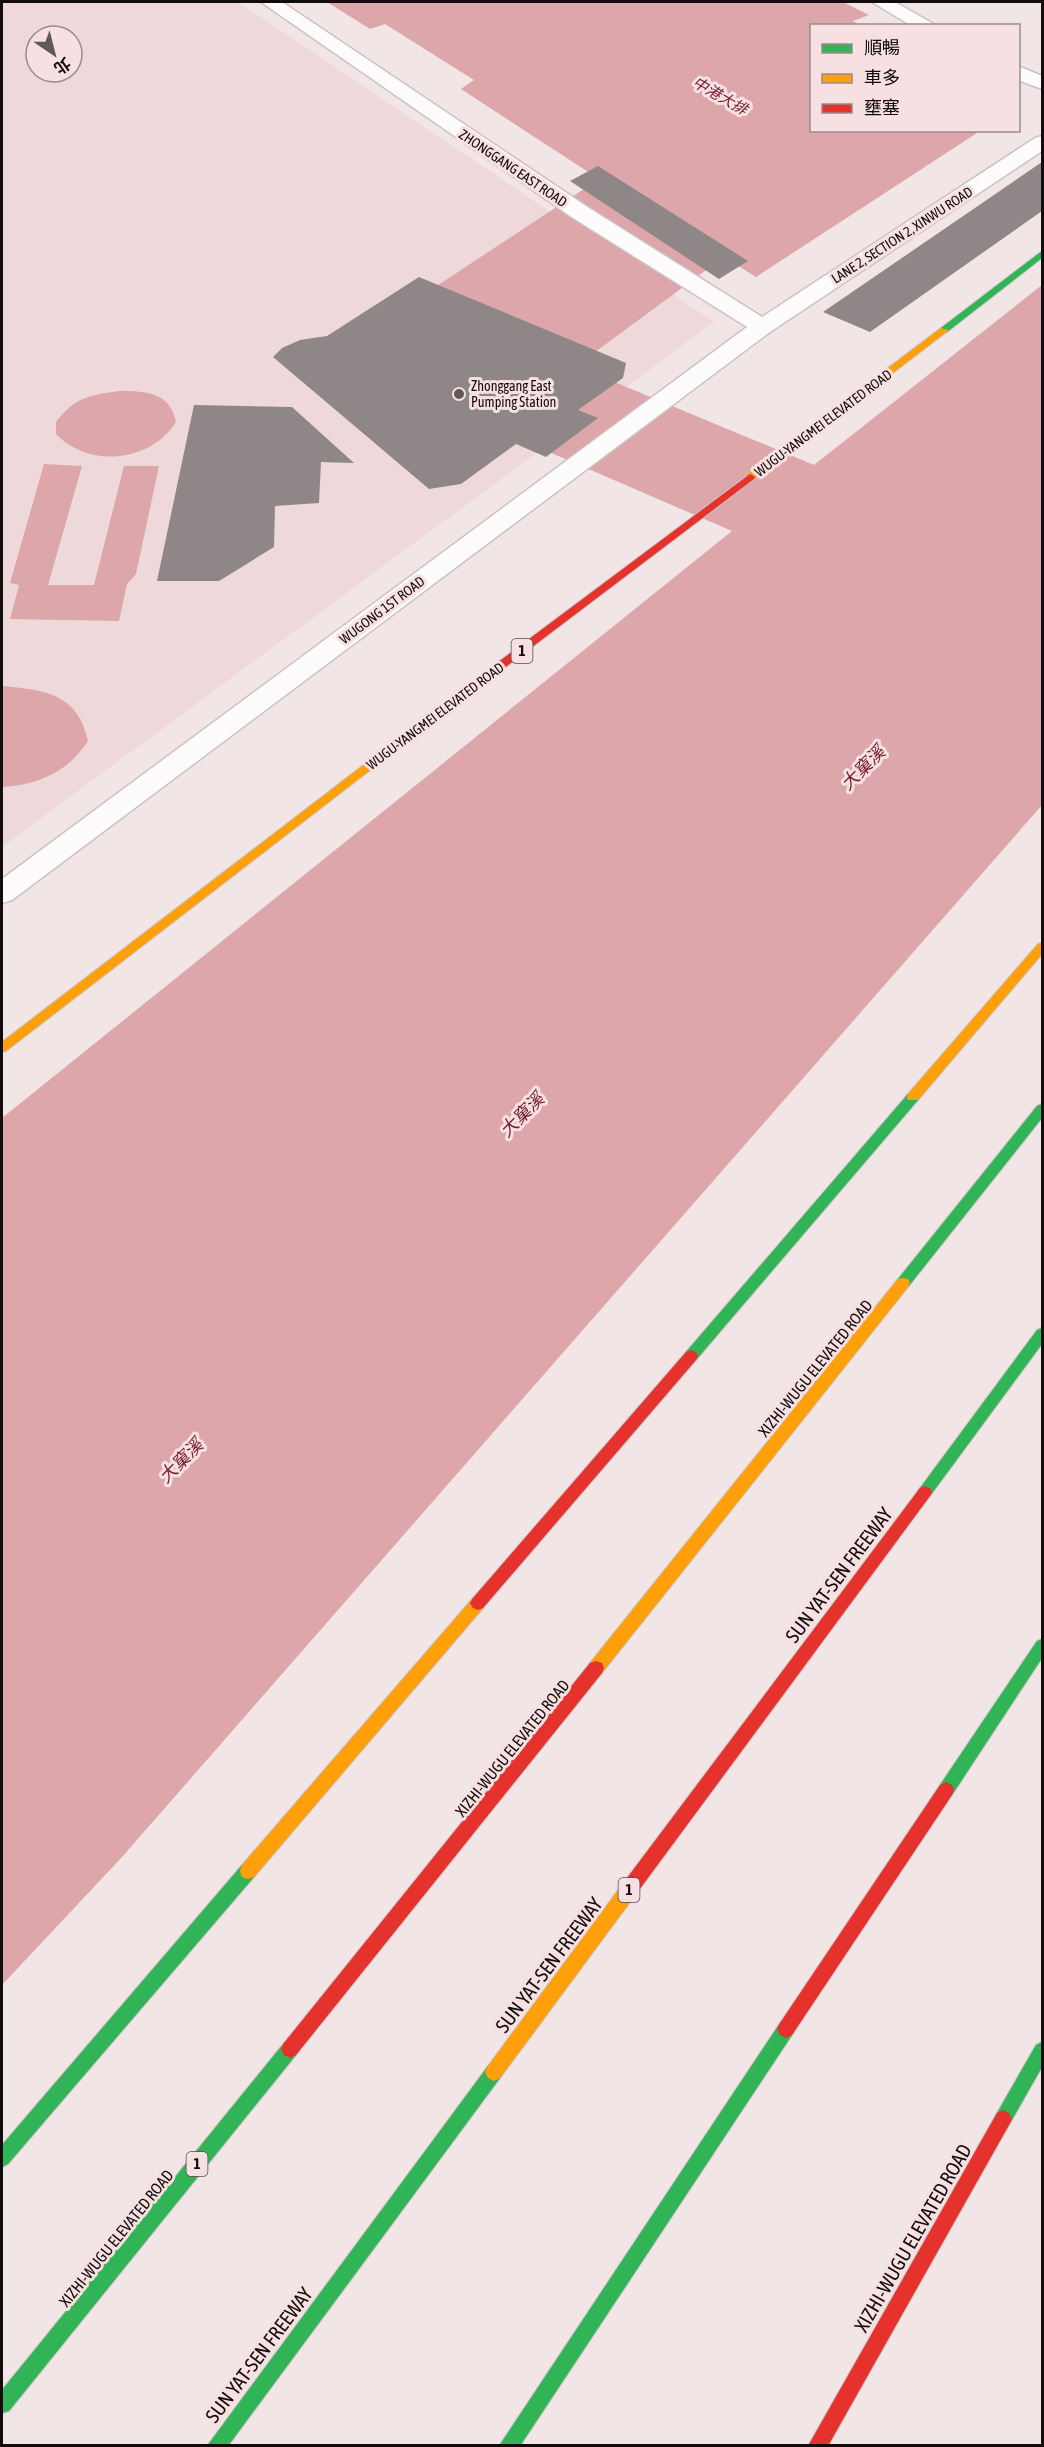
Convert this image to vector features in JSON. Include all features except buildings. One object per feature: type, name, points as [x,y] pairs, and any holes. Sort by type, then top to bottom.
[{"type":"highway","name":"WUGU-YANGMEI ELEVATED ROAD","points":[[2,1048],[141,938],[855,400],[1042,254]]},
{"type":"highway","points":[[2,2158],[1042,947]]},
{"type":"highway","name":"XIZHI-WUGU ELEVATED ROAD","points":[[2,2404],[400,1915],[1042,1109]]},
{"type":"highway","name":"SUN YAT-SEN FREEWAY","points":[[216,2445],[1042,1334]]},
{"type":"highway","points":[[508,2445],[1042,1646]]},
{"type":"highway","name":"XIZHI-WUGU ELEVATED ROAD","points":[[817,2445],[1042,2051]]},
{"type":"street","name":"ZHONGGANG EAST ROAD","points":[[270,2],[581,213],[762,327]]},
{"type":"street","points":[[881,2],[924,24]]},
{"type":"street","points":[[1020,73],[1042,83]]},
{"type":"street","name":"LANE 2, SECTION 2, XINWU ROAD","points":[[762,327],[1042,142]]},
{"type":"street","name":"WUGONG 1ST ROAD","points":[[2,893],[762,327]]},
{"type":"shaded area","points":[[2,2],[238,2],[714,322],[2,847]]},
{"type":"water","points":[[327,2],[843,2],[869,15],[853,21],[858,24],[810,24],[810,132],[978,132],[756,277],[724,257],[576,366],[814,465],[1042,285],[1042,805],[122,1857],[2,1985],[2,1118],[732,531],[329,357],[599,179],[461,89],[474,80],[385,24],[370,29]]},
{"type":"water","points":[[120,391],[156,395],[168,404],[176,422],[151,446],[136,453],[119,456],[85,453],[56,434],[56,422],[77,402],[92,396]]},
{"type":"water","points":[[44,464],[82,466],[48,585],[94,585],[124,466],[159,466],[136,574],[127,584],[119,621],[10,619],[19,585],[10,583]]},
{"type":"water","points":[[2,686],[45,693],[67,704],[83,725],[88,741],[80,752],[61,769],[40,780],[2,787]]},
{"type":"traffic: fast","points":[[944,330],[1042,254]]},
{"type":"traffic: fast","points":[[691,1356],[913,1097]]},
{"type":"traffic: fast","points":[[903,1283],[1042,1109]]},
{"type":"traffic: fast","points":[[925,1492],[1042,1334]]},
{"type":"traffic: fast","points":[[946,1790],[1042,1646]]},
{"type":"traffic: fast","points":[[2,2158],[248,1871]]},
{"type":"traffic: fast","points":[[508,2446],[786,2029]]},
{"type":"traffic: fast","points":[[2,2404],[290,2049]]},
{"type":"traffic: fast","points":[[1003,2119],[1042,2051]]},
{"type":"traffic: fast","points":[[216,2446],[494,2072]]},
{"type":"traffic: slow","points":[[750,477],[944,330]]},
{"type":"traffic: slow","points":[[2,1048],[387,751]]},
{"type":"traffic: slow","points":[[913,1097],[1042,947]]},
{"type":"traffic: slow","points":[[596,1668],[903,1283]]},
{"type":"traffic: slow","points":[[248,1871],[478,1603]]},
{"type":"traffic: slow","points":[[494,2072],[633,1884]]},
{"type":"traffic: jam","points":[[387,751],[750,477]]},
{"type":"traffic: jam","points":[[478,1603],[691,1356]]},
{"type":"traffic: jam","points":[[633,1884],[925,1492]]},
{"type":"traffic: jam","points":[[290,2049],[596,1668]]},
{"type":"traffic: jam","points":[[786,2029],[946,1790]]},
{"type":"traffic: jam","points":[[817,2446],[1003,2119]]},
{"type":"place","name":"Zhonggang East Pumping Station","points":[[459,394]]},
{"type":"water label","name":"中港大排","points":[[720,96]]},
{"type":"water label","name":"大窠溪","points":[[863,768]]},
{"type":"water label","name":"大窠溪","points":[[522,1115]]},
{"type":"water label","name":"大窠溪","points":[[181,1461]]}]
